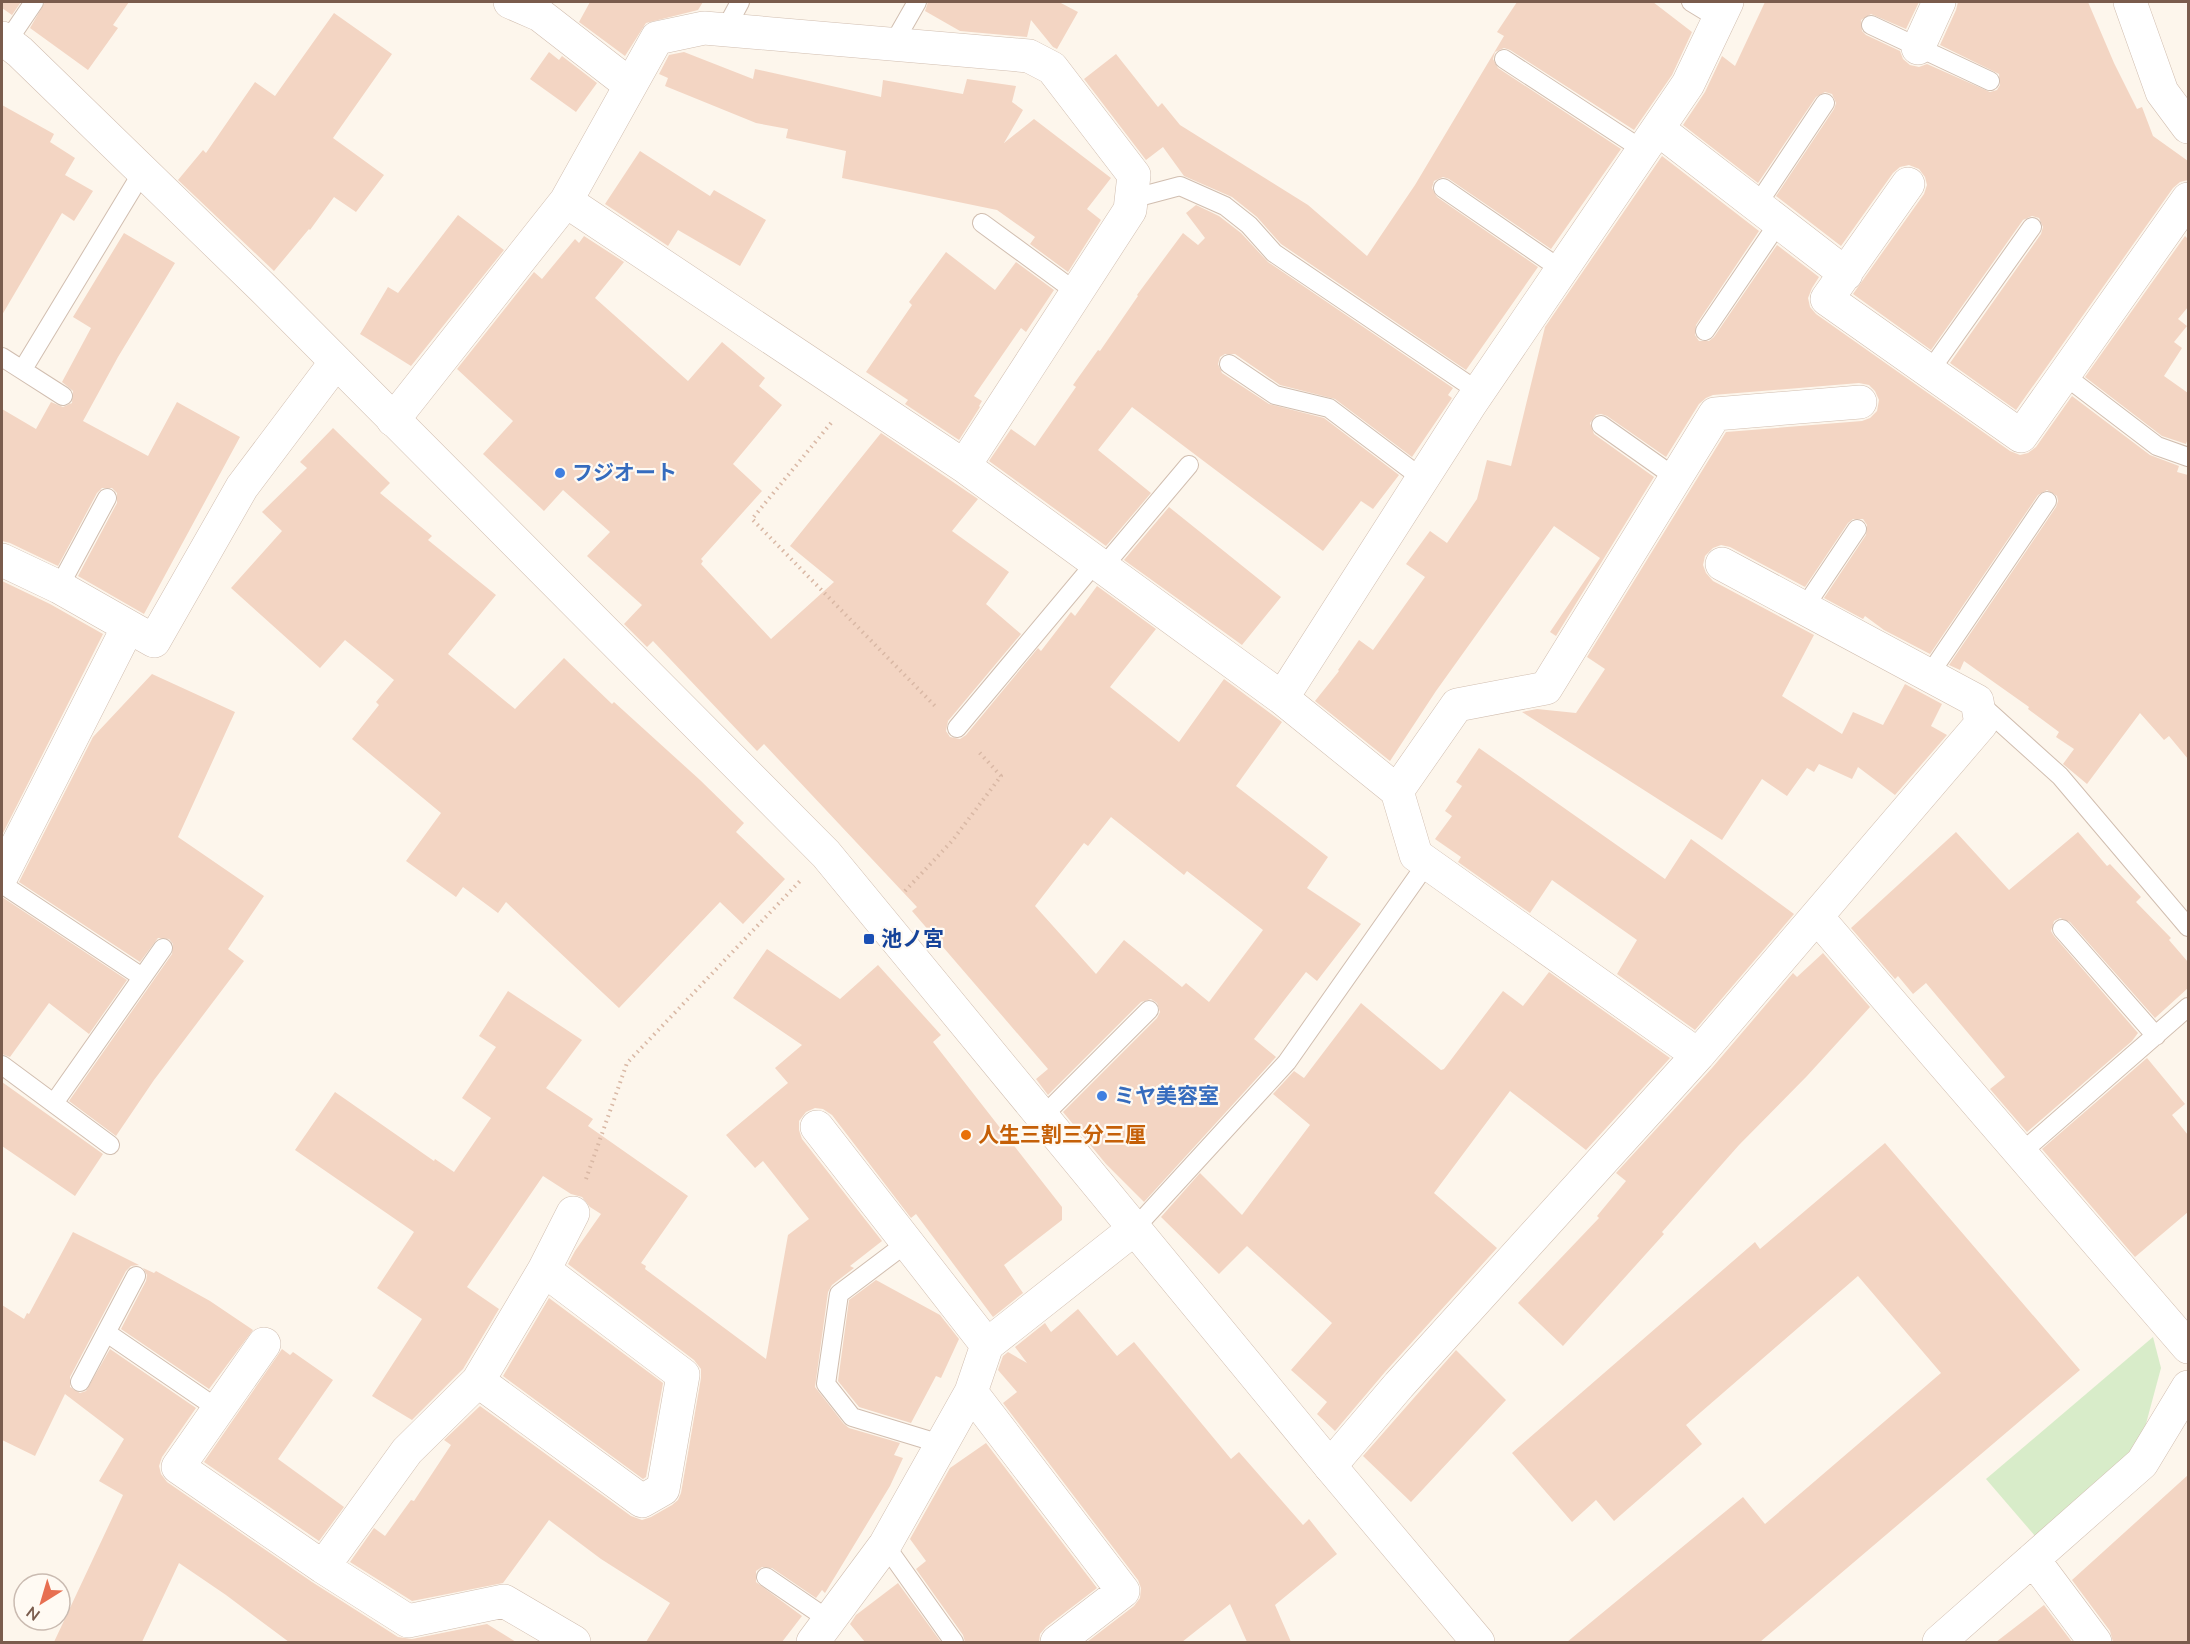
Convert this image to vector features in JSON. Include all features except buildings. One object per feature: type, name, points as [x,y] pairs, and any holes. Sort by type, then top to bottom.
[{"type":"street","points":[[510,2],[543,8],[630,85]]},
{"type":"street","points":[[1918,48],[1939,2]]},
{"type":"street","points":[[2130,2],[2162,92],[2188,127]]},
{"type":"street","points":[[1282,698],[1479,392],[1688,84],[1723,10]]},
{"type":"street","points":[[393,420],[566,201],[657,38],[704,28],[733,16],[893,44],[1029,56],[1052,68],[1134,175],[1130,210],[964,465]]},
{"type":"street","points":[[4,40],[20,52],[336,362],[826,854],[1330,1466],[1478,1642]]},
{"type":"street","points":[[1651,139],[1768,214],[1846,274]]},
{"type":"street","points":[[1908,184],[1827,299],[2021,436],[2188,199]]},
{"type":"street","points":[[566,201],[964,465],[1282,698],[1397,791],[1416,855],[1698,1055]]},
{"type":"street","points":[[2,560],[59,587],[154,641],[242,487],[336,362]]},
{"type":"street","points":[[1397,791],[1456,705],[1546,687],[1715,414],[1860,402]]},
{"type":"street","points":[[1330,1466],[1407,1376],[1698,1055],[1981,724],[1977,701],[1722,564]]},
{"type":"street","points":[[2,875],[128,627]]},
{"type":"street","points":[[1817,917],[2188,1347]]},
{"type":"street","points":[[817,1127],[987,1345]]},
{"type":"street","points":[[323,1567],[407,1451],[478,1381],[544,1270],[573,1213]]},
{"type":"street","points":[[821,1631],[885,1545],[971,1392],[987,1345],[1134,1229]]},
{"type":"street","points":[[478,1381],[642,1501],[663,1489],[683,1375],[544,1270]]},
{"type":"street","points":[[264,1344],[178,1467],[323,1567],[408,1621],[504,1601],[574,1642]]},
{"type":"street","points":[[1939,1642],[2142,1463],[2188,1387]]},
{"type":"street","points":[[971,1392],[1123,1592],[1057,1642]]},
{"type":"street","points":[[2033,1559],[2095,1642]]},
{"type":"lane","points":[[4,40],[34,2]]},
{"type":"lane","points":[[893,44],[917,2]]},
{"type":"lane","points":[[1691,2],[1723,10]]},
{"type":"lane","points":[[1871,25],[1990,81]]},
{"type":"lane","points":[[1504,59],[1651,139]]},
{"type":"lane","points":[[1705,331],[1825,103]]},
{"type":"lane","points":[[23,369],[142,171]]},
{"type":"lane","points":[[1131,199],[1180,186],[1225,206],[1249,225],[1274,254],[1479,392]]},
{"type":"lane","points":[[1443,188],[1562,270]]},
{"type":"lane","points":[[982,223],[1076,292]]},
{"type":"lane","points":[[1929,372],[2032,227]]},
{"type":"lane","points":[[2,357],[63,396]]},
{"type":"lane","points":[[1229,364],[1275,395],[1329,408],[1423,478]]},
{"type":"lane","points":[[2064,375],[2157,446],[2188,457]]},
{"type":"lane","points":[[1601,425],[1676,478]]},
{"type":"lane","points":[[957,728],[1189,465]]},
{"type":"lane","points":[[59,587],[107,498]]},
{"type":"lane","points":[[1929,675],[2046,501]]},
{"type":"lane","points":[[1804,608],[1857,529]]},
{"type":"lane","points":[[1977,701],[2060,776],[2188,927]]},
{"type":"lane","points":[[1134,1229],[1287,1062],[1427,863]]},
{"type":"lane","points":[[2,884],[142,977]]},
{"type":"lane","points":[[2062,929],[2156,1036]]},
{"type":"lane","points":[[54,1104],[163,948]]},
{"type":"lane","points":[[2022,1152],[2188,1007]]},
{"type":"lane","points":[[1042,1117],[1149,1010]]},
{"type":"lane","points":[[2,1065],[110,1145]]},
{"type":"lane","points":[[908,1242],[839,1294],[826,1384],[852,1418],[941,1444]]},
{"type":"lane","points":[[80,1382],[136,1276]]},
{"type":"lane","points":[[107,1333],[218,1409]]},
{"type":"lane","points":[[885,1545],[954,1642]]},
{"type":"lane","points":[[766,1576],[821,1631]]},
{"type":"path","points":[[855,393],[753,519],[1001,776],[952,841],[879,918]]},
{"type":"path","points":[[573,1213],[627,1063],[826,854]]},
{"type":"green space","points":[[2153,1337],[2161,1368],[2140,1446],[2035,1536],[1986,1479]]},
{"type":"place","name":"フジオート","points":[[560,473]]},
{"type":"place","name":"池ノ宮","points":[[869,939]]},
{"type":"place","name":"ミヤ美容室","points":[[1102,1096]]},
{"type":"place","name":"人生三割三分三厘","points":[[966,1135]]}]
